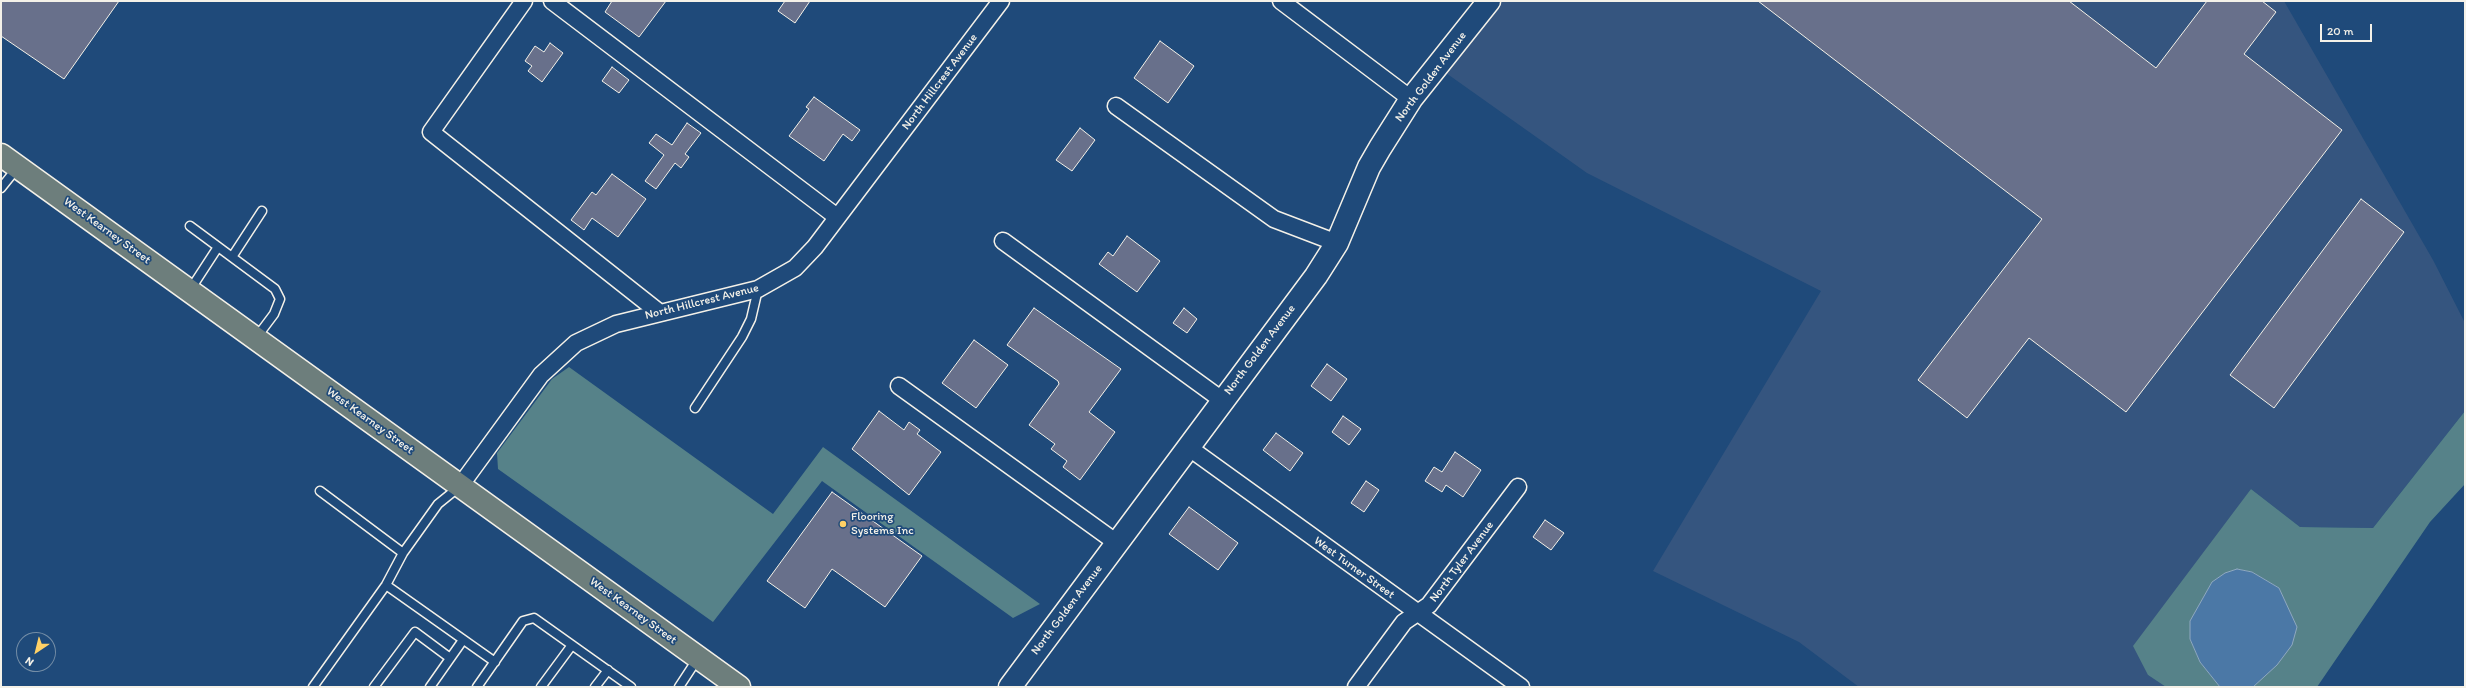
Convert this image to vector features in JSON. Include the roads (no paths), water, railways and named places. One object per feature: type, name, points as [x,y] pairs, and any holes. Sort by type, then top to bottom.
[{"type":"main road","name":"West Kearney Street","points":[[9,160],[739,687]]},
{"type":"street","points":[[524,1],[431,132],[660,313]]},
{"type":"street","points":[[552,1],[837,218]]},
{"type":"street","name":"North Hillcrest Avenue","points":[[460,486],[540,375],[563,352],[602,329],[758,289],[795,268],[815,247],[1001,1]]},
{"type":"street","points":[[1281,1],[1411,99]]},
{"type":"street","name":"North Golden Avenue","points":[[1010,687],[1118,543],[1222,400],[1316,276],[1337,243],[1369,167],[1411,99],[1489,1]]},
{"type":"street","points":[[1116,106],[1274,219],[1337,243]]},
{"type":"street","points":[[1003,241],[1222,400]]},
{"type":"street","points":[[899,386],[1118,543]]},
{"type":"street","name":"West Turner Street","points":[[1188,447],[1417,614],[1521,687]]},
{"type":"street","name":"North Tyler Avenue","points":[[1356,687],[1404,622],[1430,605],[1518,487]]},
{"type":"lane","points":[[1,188],[9,160]]},
{"type":"lane","points":[[232,257],[262,211]]},
{"type":"lane","points":[[190,226],[275,289],[280,299],[274,314],[256,338]]},
{"type":"lane","points":[[190,290],[218,247]]},
{"type":"lane","points":[[695,408],[742,337],[751,319],[758,289]]},
{"type":"lane","points":[[313,687],[386,586],[404,552],[438,504],[460,486]]},
{"type":"lane","points":[[320,491],[404,552]]},
{"type":"lane","points":[[386,586],[495,662]]},
{"type":"lane","points":[[477,687],[523,621],[534,618],[631,687]]},
{"type":"lane","points":[[374,687],[415,632],[450,658]]},
{"type":"lane","points":[[430,687],[463,640]]},
{"type":"lane","points":[[541,687],[572,645]]},
{"type":"lane","points":[[679,687],[698,658]]},
{"type":"lane","points":[[595,687],[608,670]]},
{"type":"place","name":"Flooring Systems Inc","points":[[843,524]]}]
